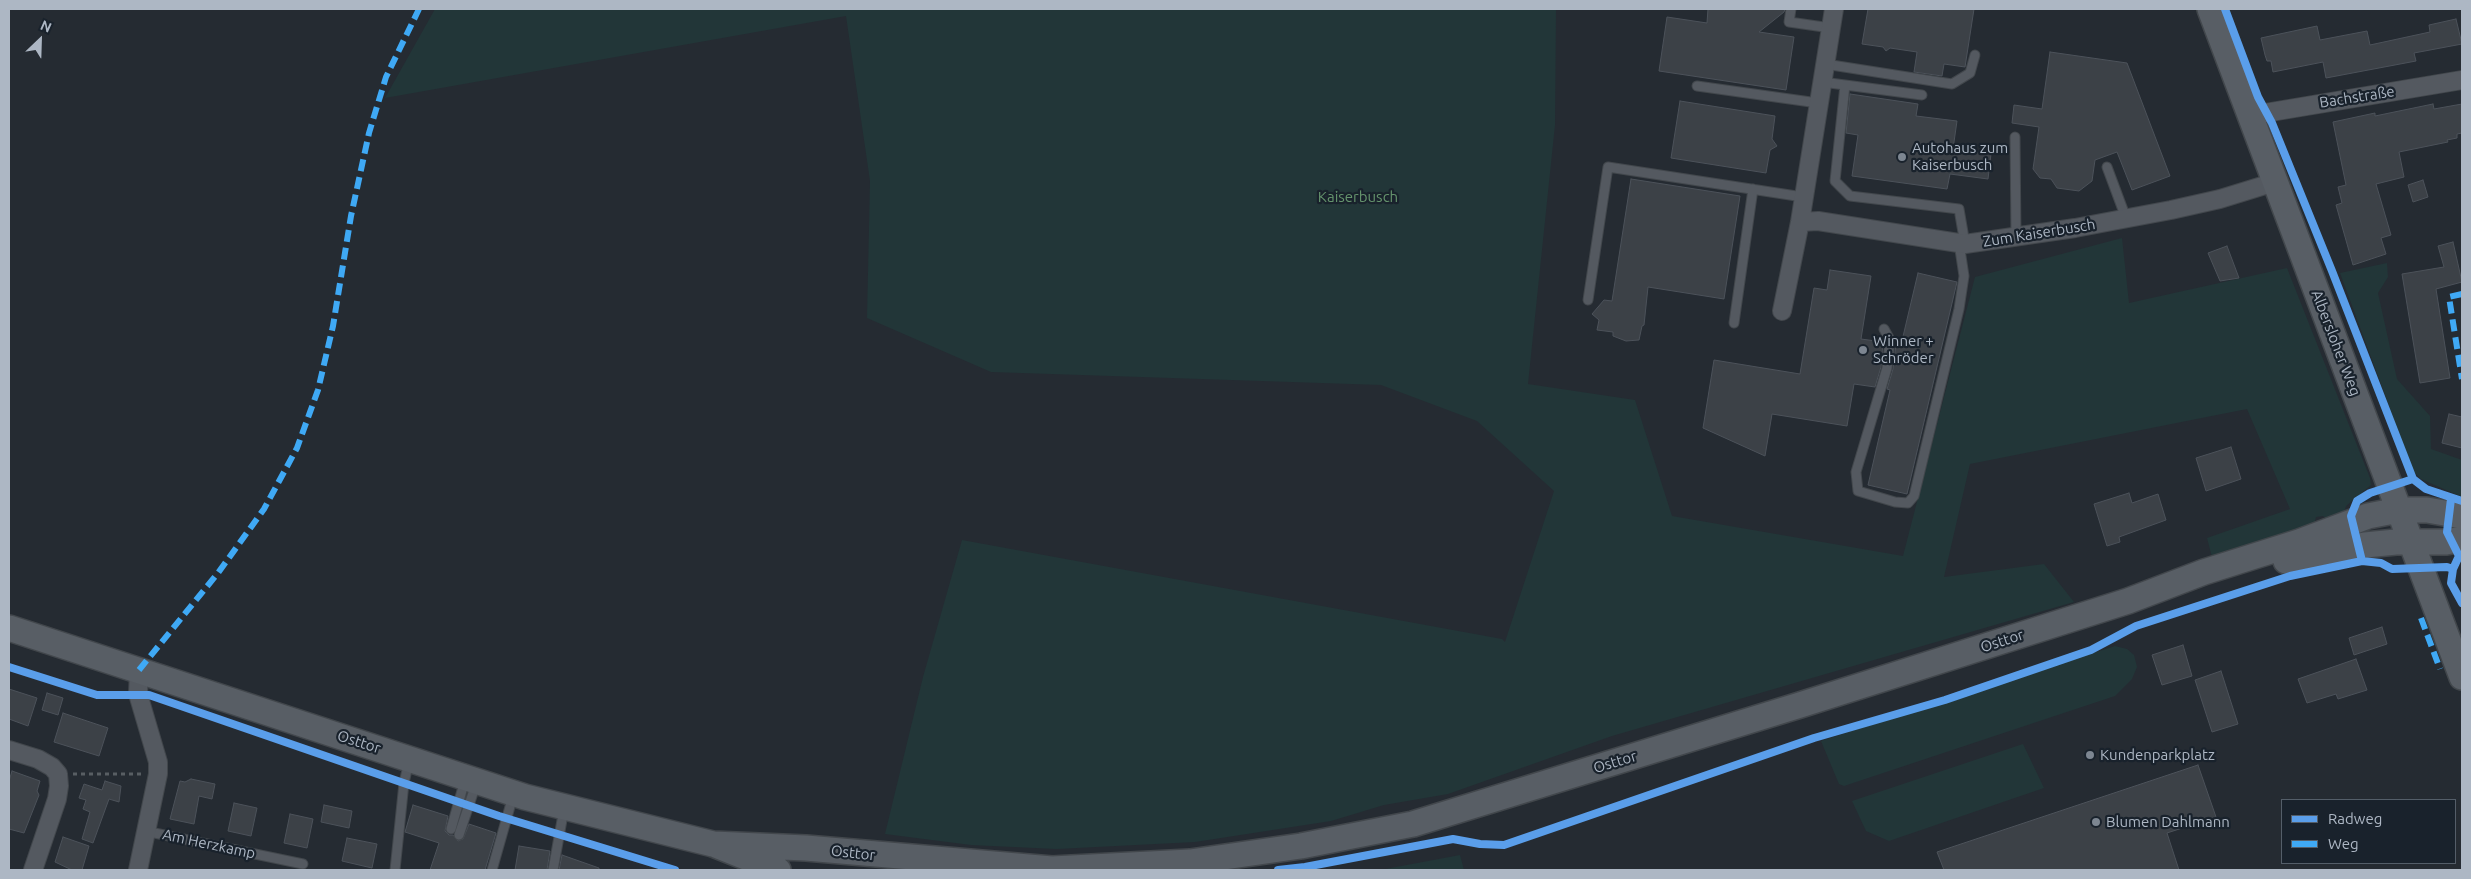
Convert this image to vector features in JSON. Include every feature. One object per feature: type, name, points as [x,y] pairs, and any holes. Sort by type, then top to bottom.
[{"type":"main road","name":"Albersloher Weg","points":[[2210,9],[2462,677]]},
{"type":"main road","name":"Osttor","points":[[713,844],[806,848],[892,864],[1051,870],[1190,862],[1301,846],[1414,824],[1888,678],[2164,589],[2204,572],[2299,542],[2368,516],[2399,510],[2428,510],[2462,516]]},
{"type":"main road","name":"Osttor","points":[[2164,589],[2208,584],[2297,558],[2350,547],[2462,540]]},
{"type":"main road","name":"Osttor","points":[[9,628],[514,793],[713,844],[778,870]]},
{"type":"street","points":[[1782,311],[1800,222],[1834,9]]},
{"type":"street","name":"Bachstraße","points":[[2252,118],[2265,113],[2462,80]]},
{"type":"street","name":"Zum Kaiserbusch","points":[[1800,222],[1818,221],[1962,244],[2126,218],[2220,199],[2275,182]]},
{"type":"street","name":"Am Herzkamp","points":[[138,870],[158,774],[158,762],[138,694],[139,670]]},
{"type":"street","points":[[9,750],[38,759],[52,766],[58,774],[57,799],[33,870]]},
{"type":"lane","points":[[1791,9],[1789,22],[1831,28]]},
{"type":"lane","points":[[1825,64],[1952,84],[1970,73],[1976,55]]},
{"type":"lane","points":[[1822,82],[1922,95]]},
{"type":"lane","points":[[1845,85],[1835,181],[1850,196],[1959,209],[1964,276],[1914,496],[1908,503],[1895,502],[1858,491],[1856,472],[1887,368],[1890,340],[1884,329]]},
{"type":"lane","points":[[1698,86],[1818,103]]},
{"type":"lane","points":[[2016,137],[2016,236]]},
{"type":"lane","points":[[1588,300],[1608,167],[1803,197]]},
{"type":"lane","points":[[2107,167],[2126,218]]},
{"type":"lane","points":[[1734,323],[1753,189]]},
{"type":"lane","points":[[395,870],[404,783],[409,759]]},
{"type":"lane","points":[[451,829],[471,779]]},
{"type":"lane","points":[[459,835],[471,779]]},
{"type":"lane","points":[[492,870],[514,793]]},
{"type":"lane","points":[[553,870],[564,807]]},
{"type":"lane","name":"Am Herzkamp","points":[[146,831],[302,864]]},
{"type":"path","points":[[58,774],[158,774]]},
{"type":"green space","name":"Kaiserbusch","points":[[435,9],[1556,9],[1555,125],[1528,384],[1635,400],[1672,516],[1903,556],[1975,277],[2122,238],[2129,303],[2287,268],[2370,478],[2371,485],[2346,506],[2344,513],[2327,519],[2323,516],[2316,517],[2313,529],[2213,561],[2207,538],[2290,509],[2247,409],[1970,464],[1944,577],[2044,564],[2074,602],[1612,736],[1448,794],[1384,805],[1331,821],[1195,842],[1057,849],[971,845],[885,834],[923,677],[962,540],[1502,639],[1505,642],[1554,491],[1477,421],[1381,385],[991,372],[867,318],[870,181],[846,16],[385,98]]},
{"type":"green space","points":[[2387,263],[2388,277],[2378,293],[2397,379],[2430,416],[2431,449],[2462,460],[2462,497],[2421,479],[2413,471],[2340,273]]},
{"type":"green space","points":[[2115,646],[2127,649],[2134,655],[2137,667],[2132,679],[2115,696],[1844,786],[1839,784],[1821,741]]},
{"type":"green space","points":[[2023,744],[2044,788],[1889,841],[1866,831],[1852,801]]},
{"type":"green space","points":[[1460,855],[1464,870],[1380,870]]},
{"type":"building","points":[[1708,9],[1785,9],[1784,12],[1759,32],[1794,37],[1786,90],[1659,71],[1667,17],[1707,23]]},
{"type":"building","points":[[1868,9],[1974,9],[1965,67],[1944,64],[1942,76],[1914,72],[1917,52],[1890,48],[1886,51],[1883,47],[1862,44]]},
{"type":"building","points":[[2456,19],[2462,44],[2414,53],[2416,61],[2326,78],[2323,62],[2273,72],[2271,61],[2267,61],[2261,38],[2317,26],[2320,40],[2367,31],[2370,45],[2430,32],[2429,25]]},
{"type":"building","points":[[2050,52],[2127,63],[2170,176],[2132,190],[2117,152],[2095,160],[2092,181],[2079,191],[2057,188],[2051,179],[2040,178],[2033,169],[2039,127],[2012,123],[2014,105],[2042,109]]},
{"type":"building","points":[[1850,94],[1918,104],[1916,116],[1957,121],[1953,149],[1991,154],[1988,179],[1950,174],[1947,189],[1852,176],[1858,135],[1846,133]]},
{"type":"building","points":[[1680,101],[1775,116],[1772,139],[1777,146],[1770,150],[1766,173],[1671,158]]},
{"type":"building","points":[[2433,104],[2434,109],[2462,104],[2462,133],[2457,134],[2457,138],[2447,140],[2448,142],[2399,152],[2404,177],[2376,184],[2391,235],[2381,238],[2386,254],[2353,265],[2336,205],[2342,203],[2338,187],[2346,185],[2333,122],[2375,113],[2375,116]]},
{"type":"building","points":[[1631,179],[1740,196],[1724,299],[1648,287],[1644,325],[1642,326],[1639,340],[1626,341],[1613,336],[1613,332],[1597,330],[1599,320],[1592,314],[1604,300],[1612,301]]},
{"type":"building","points":[[2423,180],[2428,197],[2413,202],[2408,185]]},
{"type":"building","points":[[2453,242],[2462,282],[2436,289],[2450,378],[2420,383],[2402,274],[2444,267],[2438,246]]},
{"type":"building","points":[[2227,246],[2239,278],[2220,281],[2208,253]]},
{"type":"building","points":[[1830,270],[1871,276],[1861,339],[1883,342],[1881,367],[1875,387],[1854,384],[1847,426],[1772,414],[1765,456],[1703,428],[1714,360],[1800,374],[1814,288],[1827,290]]},
{"type":"building","points":[[1918,273],[1957,282],[1907,494],[1868,485],[1890,390],[1887,389],[1893,369],[1896,344],[1901,345]]},
{"type":"building","points":[[2449,414],[2462,417],[2462,448],[2442,443]]},
{"type":"building","points":[[2231,447],[2241,479],[2206,491],[2196,458]]},
{"type":"building","points":[[2129,493],[2132,503],[2158,494],[2166,520],[2119,537],[2120,542],[2107,546],[2094,504]]},
{"type":"building","points":[[2382,627],[2387,644],[2354,655],[2349,638]]},
{"type":"building","points":[[2183,645],[2192,676],[2162,685],[2152,655]]},
{"type":"building","points":[[2356,659],[2367,690],[2338,699],[2336,694],[2307,703],[2298,679]]},
{"type":"building","points":[[2221,671],[2238,724],[2212,732],[2195,680]]},
{"type":"building","points":[[9,689],[37,698],[28,726],[9,719]]},
{"type":"building","points":[[47,693],[63,698],[58,715],[42,710]]},
{"type":"building","points":[[63,713],[108,728],[99,756],[54,742]]},
{"type":"building","name":"Blumen Dahlmann","points":[[2198,765],[2216,817],[2167,833],[2179,870],[1944,870],[1937,852]]},
{"type":"building","points":[[12,771],[40,781],[37,791],[39,795],[24,833],[9,829],[9,781]]},
{"type":"building","points":[[191,779],[215,784],[212,799],[199,796],[194,824],[170,819],[180,781],[185,782]]},
{"type":"building","points":[[105,781],[121,786],[119,802],[109,799],[93,843],[82,839],[90,812],[83,809],[86,800],[79,798],[84,784],[102,790]]},
{"type":"building","points":[[234,803],[257,808],[251,836],[228,831]]},
{"type":"building","points":[[324,805],[352,811],[349,828],[321,822]]},
{"type":"building","points":[[413,805],[448,816],[445,831],[449,835],[453,835],[458,841],[463,839],[469,824],[496,833],[485,870],[430,870],[439,843],[405,832]]},
{"type":"building","points":[[290,814],[313,819],[307,848],[284,843]]},
{"type":"building","points":[[63,837],[89,846],[82,870],[72,870],[55,862]]},
{"type":"building","points":[[347,838],[377,844],[372,868],[342,861]]},
{"type":"building","points":[[519,846],[550,851],[547,870],[515,870]]},
{"type":"building","points":[[562,855],[599,868],[599,870],[559,870]]},
{"type":"marked path","points":[[139,670],[218,573],[264,509],[297,448],[318,390],[333,326],[351,216],[369,133],[386,77],[419,9]]},
{"type":"marked path","points":[[2462,294],[2449,297],[2462,379]]},
{"type":"marked path","points":[[2421,618],[2440,669]]},
{"type":"cycle path","points":[[2225,9],[2258,97],[2272,123],[2413,479],[2426,489],[2462,501]]},
{"type":"cycle path","points":[[2362,561],[2351,516],[2357,501],[2370,493],[2413,479]]},
{"type":"cycle path","points":[[2451,499],[2447,532],[2459,556],[2453,569],[2451,583],[2462,603]]},
{"type":"cycle path","points":[[1278,870],[1305,867],[1453,839],[1480,844],[1504,845],[1814,738],[1945,700],[2091,650],[2136,626],[2290,576],[2362,561],[2381,563],[2392,569],[2447,567],[2453,569]]},
{"type":"cycle path","points":[[9,667],[97,695],[149,695],[499,816],[675,870]]},
{"type":"place","name":"Autohaus zum Kaiserbusch","points":[[1902,157]]},
{"type":"place","name":"Winner + Schröder","points":[[1863,350]]},
{"type":"place","name":"Kundenparkplatz","points":[[2090,755]]},
{"type":"place","name":"Blumen Dahlmann","points":[[2096,822]]}]
